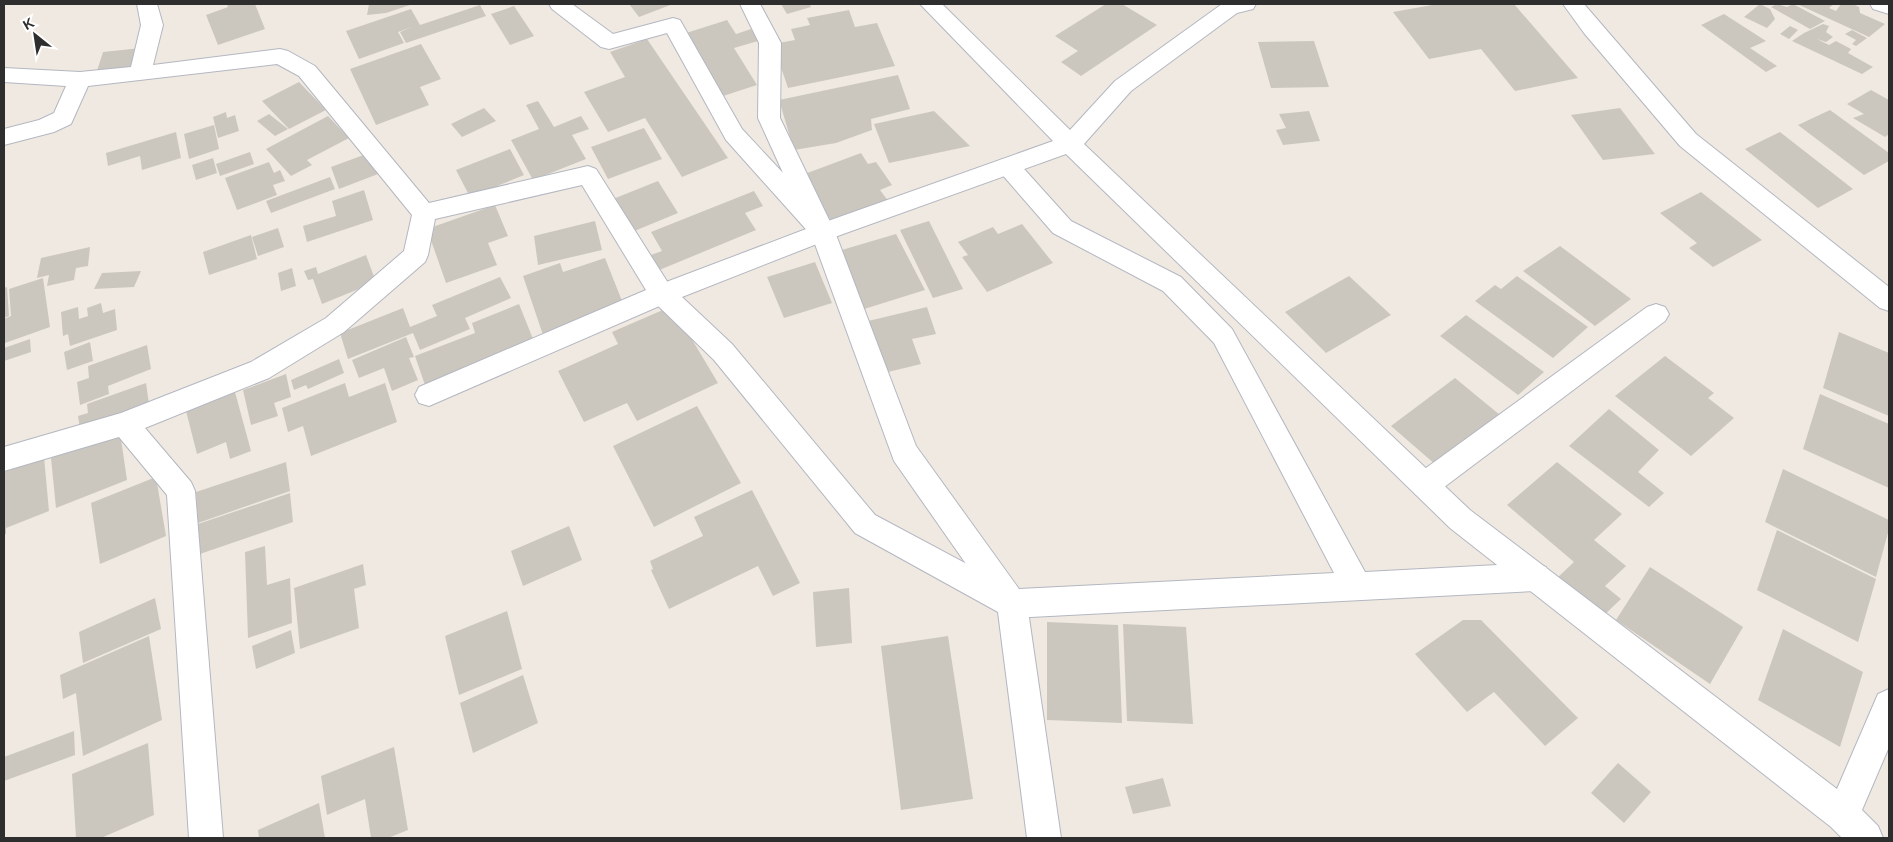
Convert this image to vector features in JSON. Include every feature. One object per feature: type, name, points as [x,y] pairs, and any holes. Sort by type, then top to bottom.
[{"type":"street","points":[[140,74],[152,25],[147,4]]},
{"type":"street","points":[[559,4],[609,42],[673,25],[734,134],[823,232]]},
{"type":"street","points":[[750,4],[770,43],[769,118],[823,232],[904,452],[1012,604],[1044,838]]},
{"type":"street","points":[[930,4],[1070,144],[1460,519],[1843,815],[1866,838]]},
{"type":"street","points":[[429,395],[662,294],[823,232],[1070,144],[1123,86],[1230,8],[1246,4]]},
{"type":"street","points":[[1573,4],[1688,140],[1889,300]]},
{"type":"street","points":[[1880,4],[1889,7]]},
{"type":"street","points":[[4,75],[80,79],[140,74],[280,56],[307,71],[424,213]]},
{"type":"street","points":[[4,137],[46,126],[63,118],[80,79]]},
{"type":"street","points":[[1008,166],[1062,227],[1172,284],[1223,336],[1357,587]]},
{"type":"street","points":[[424,213],[588,174],[662,294],[723,352],[866,524],[1012,604],[1535,577]]},
{"type":"street","points":[[4,459],[124,424],[260,370],[335,325],[416,255],[424,213]]},
{"type":"street","points":[[1425,485],[1656,314]]},
{"type":"street","points":[[124,424],[181,491],[206,838]]},
{"type":"street","points":[[1843,815],[1885,719],[1889,704]]},
{"type":"building","points":[[227,4],[255,4],[265,29],[218,45],[206,15],[228,7]]},
{"type":"building","points":[[369,4],[413,4],[386,13],[367,15]]},
{"type":"building","points":[[629,4],[673,4],[639,17]]},
{"type":"building","points":[[781,4],[810,4],[811,7],[787,14]]},
{"type":"building","points":[[1106,4],[1122,4],[1157,25],[1081,76],[1061,62],[1078,51],[1055,36]]},
{"type":"building","points":[[1438,4],[1514,4],[1578,78],[1515,91],[1481,49],[1429,59],[1393,12]]},
{"type":"building","points":[[1760,4],[1770,9],[1775,19],[1767,28],[1744,17]]},
{"type":"building","points":[[1777,4],[1787,7],[1793,4],[1825,21],[1810,29],[1771,7]]},
{"type":"building","points":[[1797,4],[1834,4],[1829,8],[1836,11],[1841,4],[1853,4],[1859,7],[1860,13],[1885,24],[1869,37]]},
{"type":"building","points":[[480,5],[486,16],[406,43],[400,32],[412,27],[398,32],[404,43],[359,59],[346,31],[411,9],[420,25]]},
{"type":"building","points":[[514,6],[534,36],[510,45],[491,14]]},
{"type":"building","points":[[849,10],[855,27],[877,23],[895,66],[788,88],[773,44],[795,40],[791,29],[810,25],[807,18]]},
{"type":"building","points":[[1724,14],[1766,41],[1750,48],[1777,66],[1766,72],[1701,25]]},
{"type":"building","points":[[727,20],[736,34],[751,29],[758,41],[734,48],[757,85],[720,97],[683,34]]},
{"type":"building","points":[[1823,24],[1829,26],[1826,32],[1833,37],[1826,42],[1817,39],[1829,45],[1836,41],[1851,49],[1848,53],[1873,67],[1862,74],[1792,41]]},
{"type":"building","points":[[1790,26],[1798,30],[1789,39],[1780,34]]},
{"type":"building","points":[[1852,30],[1867,38],[1856,46],[1852,44],[1856,40],[1845,34]]},
{"type":"building","points":[[647,39],[728,158],[682,177],[645,118],[608,132],[584,92],[625,77],[610,52]]},
{"type":"building","points":[[1314,41],[1329,87],[1271,88],[1258,42]]},
{"type":"building","points":[[421,44],[441,79],[420,87],[429,105],[376,125],[350,69]]},
{"type":"building","points":[[141,48],[137,69],[96,74],[103,52]]},
{"type":"building","points":[[898,75],[910,109],[871,119],[872,130],[836,143],[794,150],[779,100]]},
{"type":"building","points":[[299,82],[326,110],[289,129],[262,101]]},
{"type":"building","points":[[1871,90],[1889,100],[1889,134],[1885,137],[1853,118],[1864,114],[1847,104]]},
{"type":"building","points":[[538,101],[554,127],[581,116],[589,129],[572,135],[586,159],[533,180],[511,140],[539,129],[526,105]]},
{"type":"building","points":[[484,108],[496,121],[462,137],[451,124]]},
{"type":"building","points":[[1620,108],[1655,154],[1603,160],[1571,115]]},
{"type":"building","points":[[1830,110],[1889,153],[1889,161],[1864,175],[1798,125]]},
{"type":"building","points":[[934,111],[970,146],[889,163],[874,124]]},
{"type":"building","points":[[1309,111],[1320,141],[1283,145],[1276,130],[1286,128],[1279,114]]},
{"type":"building","points":[[226,112],[227,118],[235,115],[239,131],[218,138],[213,117]]},
{"type":"building","points":[[269,114],[288,129],[275,136],[257,121]]},
{"type":"building","points":[[328,116],[349,138],[307,160],[312,165],[291,176],[266,149]]},
{"type":"building","points":[[214,125],[219,149],[189,159],[184,134]]},
{"type":"building","points":[[644,128],[662,159],[608,179],[591,147]]},
{"type":"building","points":[[176,132],[181,158],[142,170],[140,156],[108,166],[106,153]]},
{"type":"building","points":[[1780,132],[1853,189],[1818,208],[1745,149]]},
{"type":"building","points":[[510,149],[524,175],[470,197],[456,170]]},
{"type":"building","points":[[250,152],[254,164],[220,176],[216,164]]},
{"type":"building","points":[[369,153],[378,174],[339,189],[331,167]]},
{"type":"building","points":[[861,153],[868,164],[876,162],[892,185],[880,190],[889,202],[833,224],[802,175]]},
{"type":"building","points":[[213,158],[217,173],[196,180],[192,165]]},
{"type":"building","points":[[269,162],[274,173],[280,170],[285,181],[273,185],[277,195],[237,210],[225,178]]},
{"type":"building","points":[[330,177],[335,189],[271,213],[266,201]]},
{"type":"building","points":[[658,181],[678,213],[632,232],[613,199]]},
{"type":"building","points":[[364,190],[373,220],[307,242],[303,226],[336,216],[332,201]]},
{"type":"building","points":[[754,191],[763,206],[745,213],[756,230],[657,271],[648,256],[662,251],[651,232]]},
{"type":"building","points":[[1701,192],[1762,240],[1713,267],[1689,248],[1697,243],[1660,213]]},
{"type":"building","points":[[495,205],[508,236],[488,243],[497,265],[446,283],[427,229]]},
{"type":"building","points":[[595,221],[602,250],[538,265],[534,236]]},
{"type":"building","points":[[929,221],[963,289],[933,298],[900,230]]},
{"type":"building","points":[[1022,224],[1053,263],[987,292],[962,257],[968,255],[958,242],[993,227],[998,234]]},
{"type":"building","points":[[278,228],[284,247],[258,256],[252,237]]},
{"type":"building","points":[[896,234],[925,290],[861,310],[835,252]]},
{"type":"building","points":[[251,235],[257,259],[209,275],[203,252]]},
{"type":"building","points":[[1560,246],[1631,299],[1595,326],[1523,271]]},
{"type":"building","points":[[90,247],[88,266],[76,268],[74,280],[47,286],[49,275],[37,278],[41,258]]},
{"type":"building","points":[[366,255],[376,282],[322,304],[313,279],[308,280],[304,271],[316,267],[318,274]]},
{"type":"building","points":[[605,258],[624,306],[543,335],[523,276],[560,263],[563,272]]},
{"type":"building","points":[[815,262],[832,303],[784,318],[767,277]]},
{"type":"building","points":[[292,268],[296,286],[281,291],[278,273]]},
{"type":"building","points":[[141,271],[134,287],[94,289],[102,273]]},
{"type":"building","points":[[1349,276],[1391,315],[1326,353],[1285,312]]},
{"type":"building","points":[[1517,276],[1588,327],[1553,358],[1475,301],[1495,285],[1501,289]]},
{"type":"building","points":[[500,277],[511,298],[465,318],[470,329],[420,350],[413,333],[348,359],[340,333],[403,308],[410,327],[437,316],[432,305]]},
{"type":"building","points":[[43,278],[50,327],[5,343],[4,319],[11,316],[9,289]]},
{"type":"building","points":[[7,287],[9,316],[4,318],[4,288]]},
{"type":"building","points":[[101,303],[103,313],[115,309],[117,330],[70,346],[68,334],[63,336],[61,312],[78,307],[79,319],[88,316],[87,308]]},
{"type":"building","points":[[519,304],[535,344],[426,388],[415,356],[475,333],[472,323]]},
{"type":"building","points":[[672,306],[718,383],[637,421],[627,403],[584,422],[558,371],[618,344],[612,332]]},
{"type":"building","points":[[927,307],[936,334],[912,339],[921,364],[884,373],[868,321]]},
{"type":"building","points":[[1466,315],[1544,372],[1518,395],[1440,336]]},
{"type":"building","points":[[1839,332],[1889,353],[1889,416],[1823,388]]},
{"type":"building","points":[[406,337],[414,357],[409,358],[418,380],[392,391],[384,368],[359,378],[352,360]]},
{"type":"building","points":[[30,339],[31,352],[4,361],[4,348]]},
{"type":"building","points":[[90,342],[93,361],[67,370],[64,352]]},
{"type":"building","points":[[147,345],[151,369],[108,386],[109,394],[80,405],[77,382],[89,378],[88,366]]},
{"type":"building","points":[[1665,356],[1714,393],[1708,398],[1734,418],[1691,456],[1615,396]]},
{"type":"building","points":[[339,359],[344,373],[308,389],[306,385],[294,390],[291,380]]},
{"type":"building","points":[[286,374],[291,397],[274,403],[278,416],[251,425],[243,390]]},
{"type":"building","points":[[1455,378],[1500,415],[1436,465],[1391,426]]},
{"type":"building","points":[[146,383],[149,404],[80,429],[78,416],[88,413],[87,404]]},
{"type":"building","points":[[345,383],[349,397],[385,383],[397,422],[311,456],[303,426],[288,432],[282,408]]},
{"type":"building","points":[[235,392],[251,451],[230,459],[226,442],[197,454],[186,411]]},
{"type":"building","points":[[1820,394],[1889,424],[1889,488],[1803,449]]},
{"type":"building","points":[[697,406],[741,483],[654,527],[613,446]]},
{"type":"building","points":[[1609,409],[1659,450],[1638,472],[1664,493],[1649,507],[1569,446]]},
{"type":"building","points":[[120,432],[127,480],[56,508],[51,458]]},
{"type":"building","points":[[44,457],[49,511],[6,528],[6,534],[4,535],[4,472]]},
{"type":"building","points":[[286,462],[290,491],[198,523],[196,492]]},
{"type":"building","points":[[1557,462],[1622,514],[1594,540],[1626,566],[1605,586],[1621,599],[1601,618],[1556,579],[1574,562],[1507,505]]},
{"type":"building","points":[[1783,469],[1889,520],[1889,529],[1876,577],[1765,522]]},
{"type":"building","points":[[156,477],[166,536],[100,564],[91,503]]},
{"type":"building","points":[[752,490],[800,583],[773,596],[758,566],[669,609],[651,570],[653,569],[650,561],[703,536],[694,517]]},
{"type":"building","points":[[290,493],[293,522],[197,555],[195,525]]},
{"type":"building","points":[[569,526],[582,560],[523,586],[511,551]]},
{"type":"building","points":[[1777,530],[1876,579],[1858,642],[1757,590]]},
{"type":"building","points":[[265,546],[267,585],[290,578],[292,623],[248,638],[245,552]]},
{"type":"building","points":[[363,564],[366,585],[354,589],[359,628],[300,649],[294,588]]},
{"type":"building","points":[[1650,567],[1743,627],[1710,684],[1616,620]]},
{"type":"building","points":[[849,588],[852,643],[816,647],[813,592]]},
{"type":"building","points":[[155,598],[161,629],[83,663],[79,632]]},
{"type":"building","points":[[507,611],[522,669],[459,695],[445,636]]},
{"type":"building","points":[[1463,620],[1481,620],[1578,718],[1545,746],[1494,692],[1467,712],[1415,654]]},
{"type":"building","points":[[1047,622],[1118,625],[1122,723],[1047,720]]},
{"type":"building","points":[[1123,624],[1186,627],[1193,724],[1127,721]]},
{"type":"building","points":[[1783,629],[1863,672],[1840,747],[1758,700]]},
{"type":"building","points":[[291,630],[295,653],[256,669],[252,646]]},
{"type":"building","points":[[149,636],[162,720],[83,756],[76,693],[63,699],[60,675]]},
{"type":"building","points":[[948,636],[973,799],[901,810],[881,646]]},
{"type":"building","points":[[523,675],[538,723],[473,753],[460,703]]},
{"type":"building","points":[[74,731],[75,755],[4,781],[4,757]]},
{"type":"building","points":[[148,743],[154,815],[101,838],[76,838],[72,774]]},
{"type":"building","points":[[394,747],[408,830],[388,838],[371,838],[365,799],[327,815],[321,776]]},
{"type":"building","points":[[1618,763],[1651,792],[1624,823],[1591,793]]},
{"type":"building","points":[[1163,778],[1171,806],[1133,814],[1125,787]]},
{"type":"building","points":[[319,803],[325,838],[259,838],[258,830]]}]
